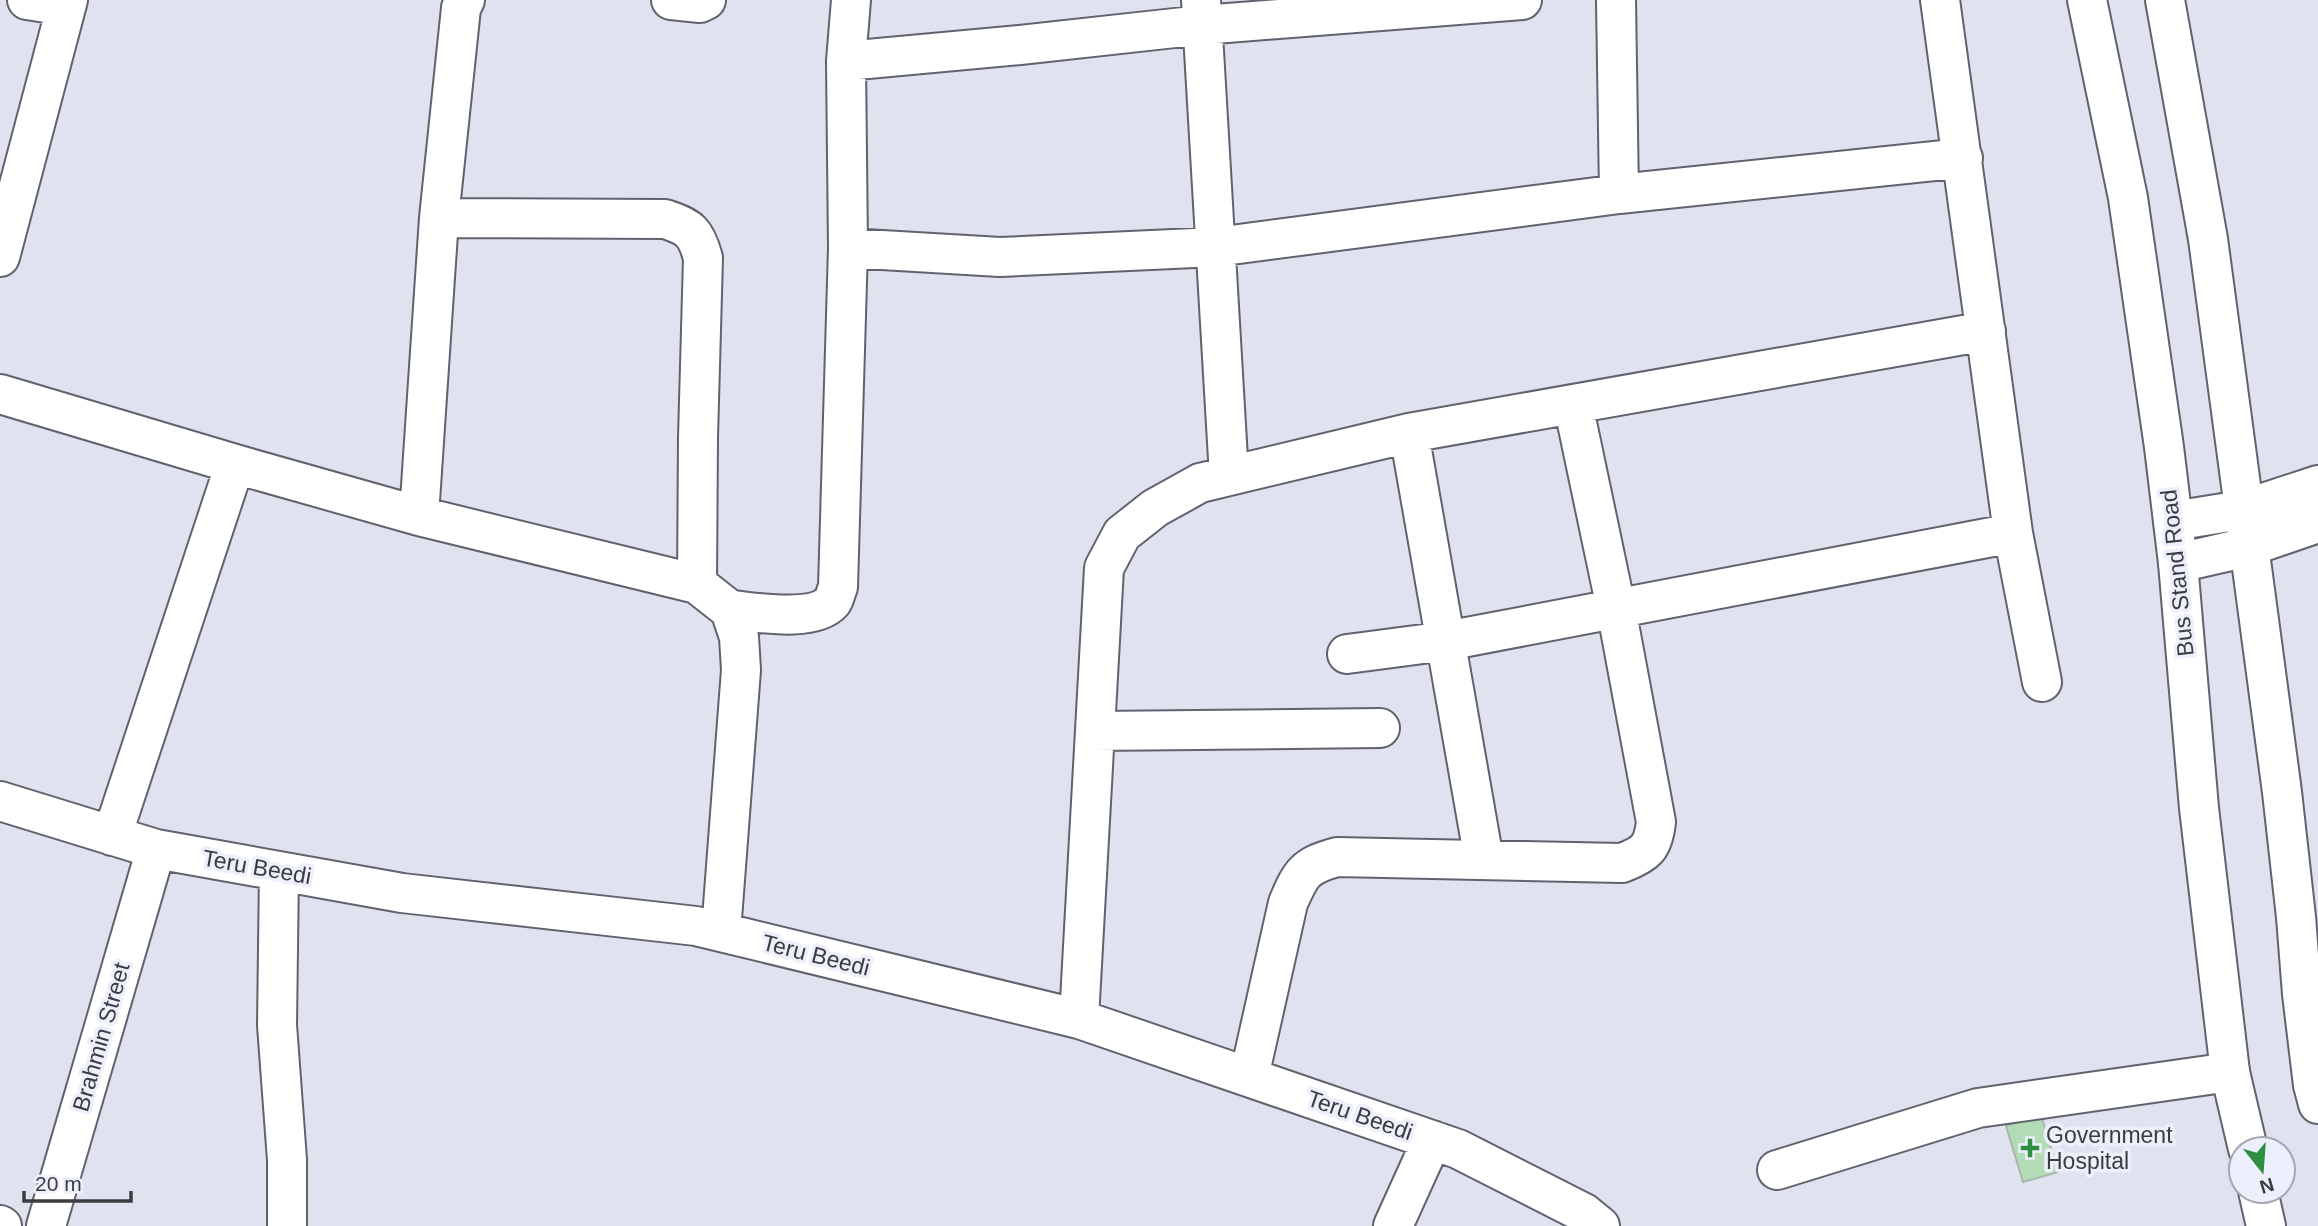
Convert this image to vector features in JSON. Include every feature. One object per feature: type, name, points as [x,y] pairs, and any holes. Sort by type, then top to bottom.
[{"type":"main road","points":[[0,257],[66,3],[27,0]]},
{"type":"main road","points":[[419,516],[439,218],[461,8],[465,0]]},
{"type":"main road","points":[[671,0],[700,4],[706,0]]},
{"type":"main road","points":[[730,610],[793,615],[819,612],[833,601],[838,587],[848,248],[846,61],[850,0]]},
{"type":"main road","points":[[846,61],[1020,46],[1201,12],[1522,0]]},
{"type":"main road","points":[[1616,0],[1619,194]]},
{"type":"main road","points":[[1940,0],[2013,533],[2042,682]]},
{"type":"main road","name":"Bus Stand Road","points":[[2087,0],[2128,198],[2164,447],[2178,564],[2199,808],[2220,968],[2230,1072],[2245,1135]]},
{"type":"main road","points":[[2165,0],[2208,239],[2242,510],[2282,792],[2303,1007],[2313,1086],[2318,1104]]},
{"type":"main road","points":[[1201,12],[1229,476]]},
{"type":"main road","points":[[848,248],[1000,257],[1216,247],[1619,194],[1963,158]]},
{"type":"main road","points":[[439,218],[665,219],[684,226],[698,238],[703,258],[697,584]]},
{"type":"main road","points":[[1079,1019],[1104,568],[1122,534],[1155,508],[1200,484],[1409,433],[1986,331]]},
{"type":"main road","points":[[0,394],[419,516],[697,584],[730,610],[739,637],[741,670],[721,932]]},
{"type":"main road","points":[[1249,1077],[1288,903],[1299,877],[1317,863],[1337,857],[1622,863],[1643,855],[1654,839],[1656,822],[1616,608],[1573,404]]},
{"type":"main road","points":[[1409,433],[1484,860]]},
{"type":"main road","points":[[112,836],[235,464]]},
{"type":"main road","points":[[2173,522],[2242,510],[2318,485]]},
{"type":"main road","points":[[2178,564],[2248,547],[2318,523]]},
{"type":"main road","points":[[1347,654],[1446,641],[2013,533]]},
{"type":"main road","points":[[1095,731],[1380,728]]},
{"type":"main road","name":"Teru Beedi","points":[[0,801],[156,849],[402,893],[696,926],[1079,1019],[1458,1149],[1584,1213],[1600,1226]]},
{"type":"main road","name":"Brahmin Street","points":[[46,1226],[156,849]]},
{"type":"main road","points":[[279,871],[278,1026],[287,1160],[287,1226]]},
{"type":"main road","points":[[1777,1170],[1978,1108],[2230,1072]]},
{"type":"main road","points":[[1393,1226],[1432,1140]]},
{"type":"main road","points":[[2261,1205],[2266,1226]]},
{"type":"building","points":[[2041,1115],[2058,1172],[2023,1182],[2006,1126]]},
{"type":"place","name":"Government Hospital","points":[[2030,1148]]}]
